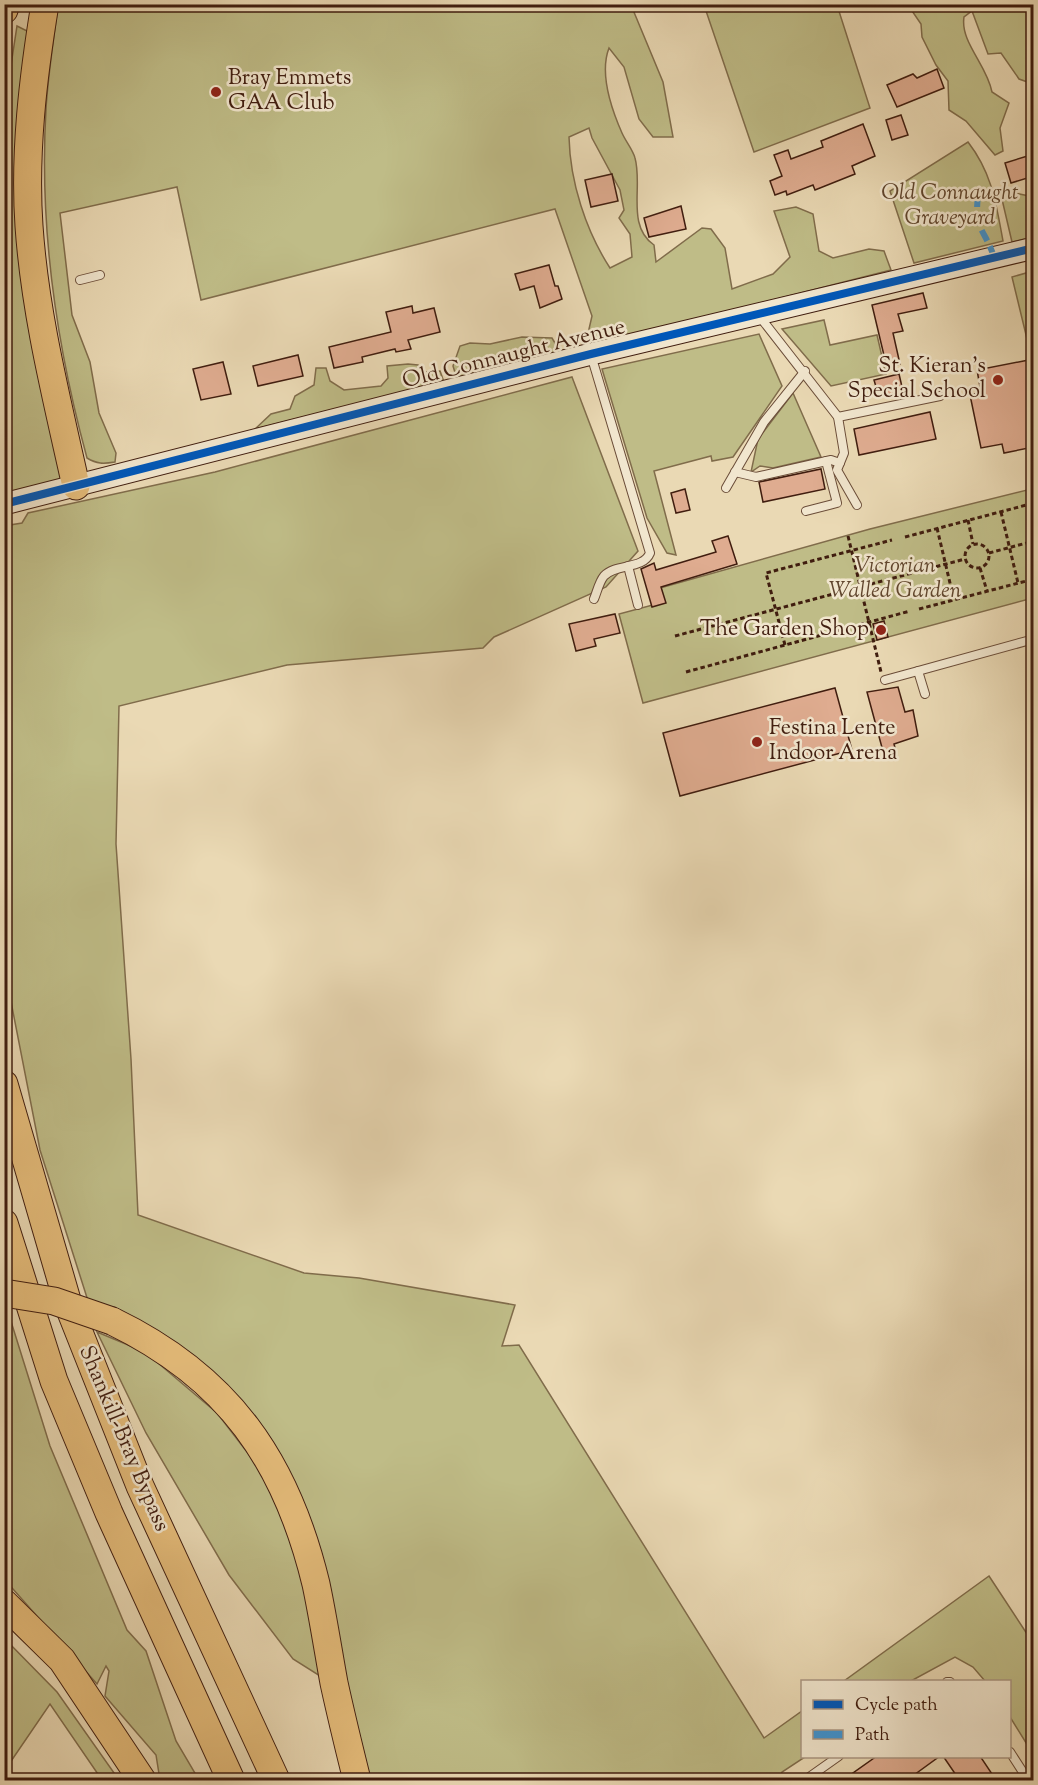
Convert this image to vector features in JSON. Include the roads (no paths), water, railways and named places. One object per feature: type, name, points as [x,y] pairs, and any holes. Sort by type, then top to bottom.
[{"type":"highway","points":[[4,10],[6,4]]},
{"type":"highway","points":[[45,4],[37,53],[29,144],[29,226],[44,341],[76,486]]},
{"type":"highway","name":"Shankill-Bray Bypass","points":[[4,1084],[69,1307],[140,1486],[276,1780]]},
{"type":"highway","name":"Shankill-Bray Bypass","points":[[4,1223],[54,1381],[109,1513],[231,1780]]},
{"type":"highway","points":[[4,1293],[54,1301],[112,1321],[142,1336],[193,1370],[241,1419],[265,1453],[290,1503],[302,1534],[316,1585],[357,1780]]},
{"type":"highway","points":[[4,1603],[62,1660],[142,1780]]},
{"type":"street","name":"Old Connaught Avenue","points":[[7,504],[591,354],[1034,248]]},
{"type":"lane","points":[[81,280],[100,275]]},
{"type":"lane","points":[[757,313],[805,371],[838,417],[844,453],[837,470],[857,505]]},
{"type":"lane","points":[[591,354],[650,553],[648,558],[612,570],[603,577],[594,599]]},
{"type":"lane","points":[[726,488],[764,422],[805,371]]},
{"type":"lane","points":[[838,417],[940,396]]},
{"type":"lane","points":[[735,472],[756,477],[826,461],[840,463]]},
{"type":"lane","points":[[807,511],[837,503],[826,461]]},
{"type":"lane","points":[[628,566],[638,605]]},
{"type":"lane","points":[[885,680],[1034,639]]},
{"type":"lane","points":[[918,671],[925,694]]},
{"type":"lane","points":[[1011,1754],[1028,1780]]},
{"type":"lane","points":[[805,1780],[836,1758]]},
{"type":"place","name":"Bray Emmets GAA Club","points":[[216,92]]},
{"type":"place","name":"St. Kieran’s Special School","points":[[998,380]]},
{"type":"place","name":"The Garden Shop","points":[[881,630]]},
{"type":"place","name":"Festina Lente Indoor Arena","points":[[757,742]]},
{"type":"park label","name":"Old Connaught Graveyard","points":[[950,206]]},
{"type":"park label","name":"Victorian Walled Garden","points":[[895,580]]}]
